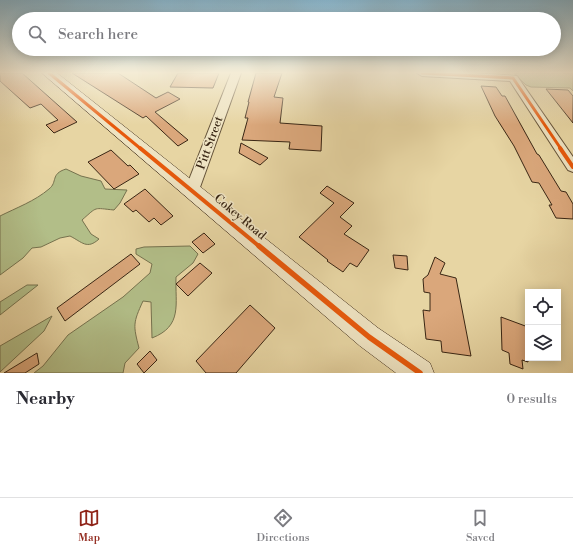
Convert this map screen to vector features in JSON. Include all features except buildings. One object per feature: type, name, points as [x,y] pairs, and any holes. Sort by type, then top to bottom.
[{"type":"street","name":"Cokey Road","points":[[72,90],[369,337],[419,373]]},
{"type":"street","name":"Pitt Street","points":[[192,190],[229,90]]},
{"type":"street","points":[[521,90],[573,167]]},
{"type":"green space","points":[[66,169],[81,176],[101,181],[105,189],[127,190],[120,203],[114,210],[96,209],[82,220],[91,234],[99,239],[91,244],[84,244],[70,236],[60,238],[41,247],[32,248],[23,258],[0,275],[0,216],[32,201],[44,193],[52,186],[58,173]]},
{"type":"green space","points":[[190,246],[198,254],[193,263],[176,277],[176,305],[173,321],[162,333],[152,338],[151,302],[143,301],[137,314],[135,324],[139,348],[125,363],[123,373],[34,373],[43,366],[68,335],[123,297],[150,273],[152,264],[136,254],[136,249],[144,247]]},
{"type":"green space","points":[[27,285],[38,285],[0,315],[0,302]]},
{"type":"green space","points":[[52,316],[44,331],[0,372],[0,346]]},
{"type":"cycle path","points":[[70,90],[369,337],[420,373]]},
{"type":"cycle path","points":[[521,90],[573,167]]}]
